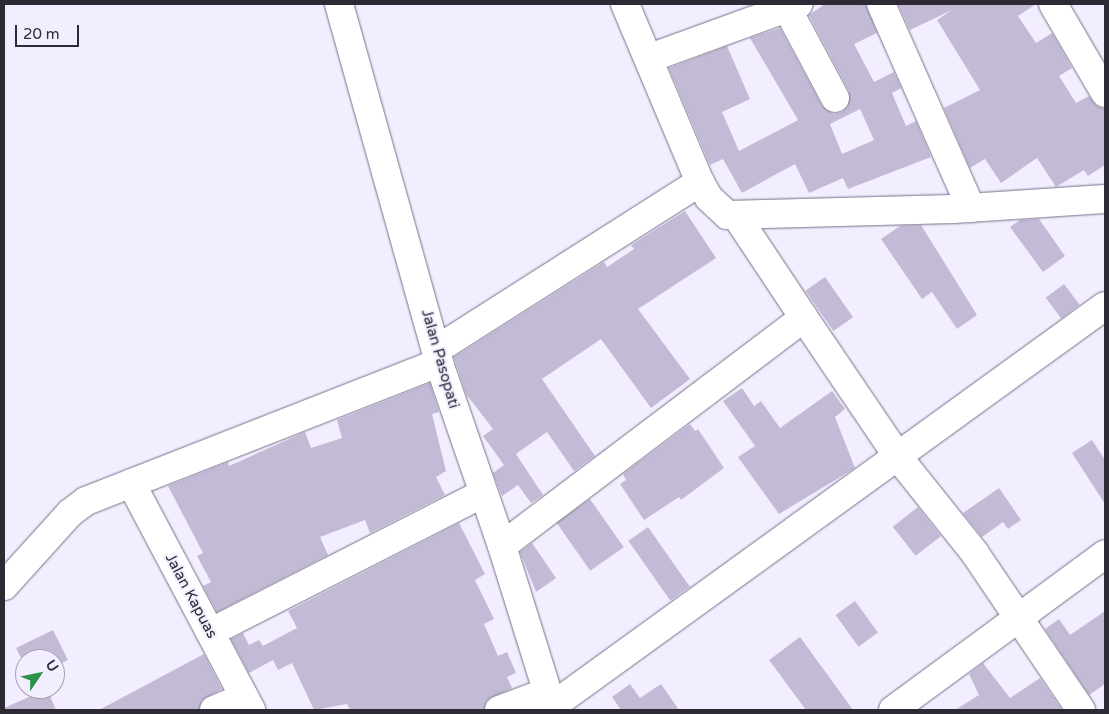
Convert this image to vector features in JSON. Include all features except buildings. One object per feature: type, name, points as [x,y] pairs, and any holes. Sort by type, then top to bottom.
[{"type":"street","name":"Jalan Pasopati","points":[[339,4],[437,357],[482,494],[502,546],[550,703]]},
{"type":"street","points":[[625,4],[650,58],[700,182],[719,209],[737,217],[971,208],[1105,199]]},
{"type":"street","points":[[881,4],[971,208]]},
{"type":"street","points":[[1053,4],[1105,93]]},
{"type":"street","points":[[650,58],[793,6],[834,98]]},
{"type":"street","points":[[4,586],[70,513],[86,501],[437,357],[700,182]]},
{"type":"street","points":[[737,217],[898,457],[974,552],[1081,710]]},
{"type":"street","points":[[499,710],[550,703],[898,457],[1105,306]]},
{"type":"street","points":[[502,546],[804,318]]},
{"type":"street","name":"Jalan Kapuas","points":[[131,483],[248,704]]},
{"type":"street","points":[[211,632],[482,494]]},
{"type":"street","points":[[893,710],[1105,554]]},
{"type":"street","points":[[214,710],[248,704]]}]
